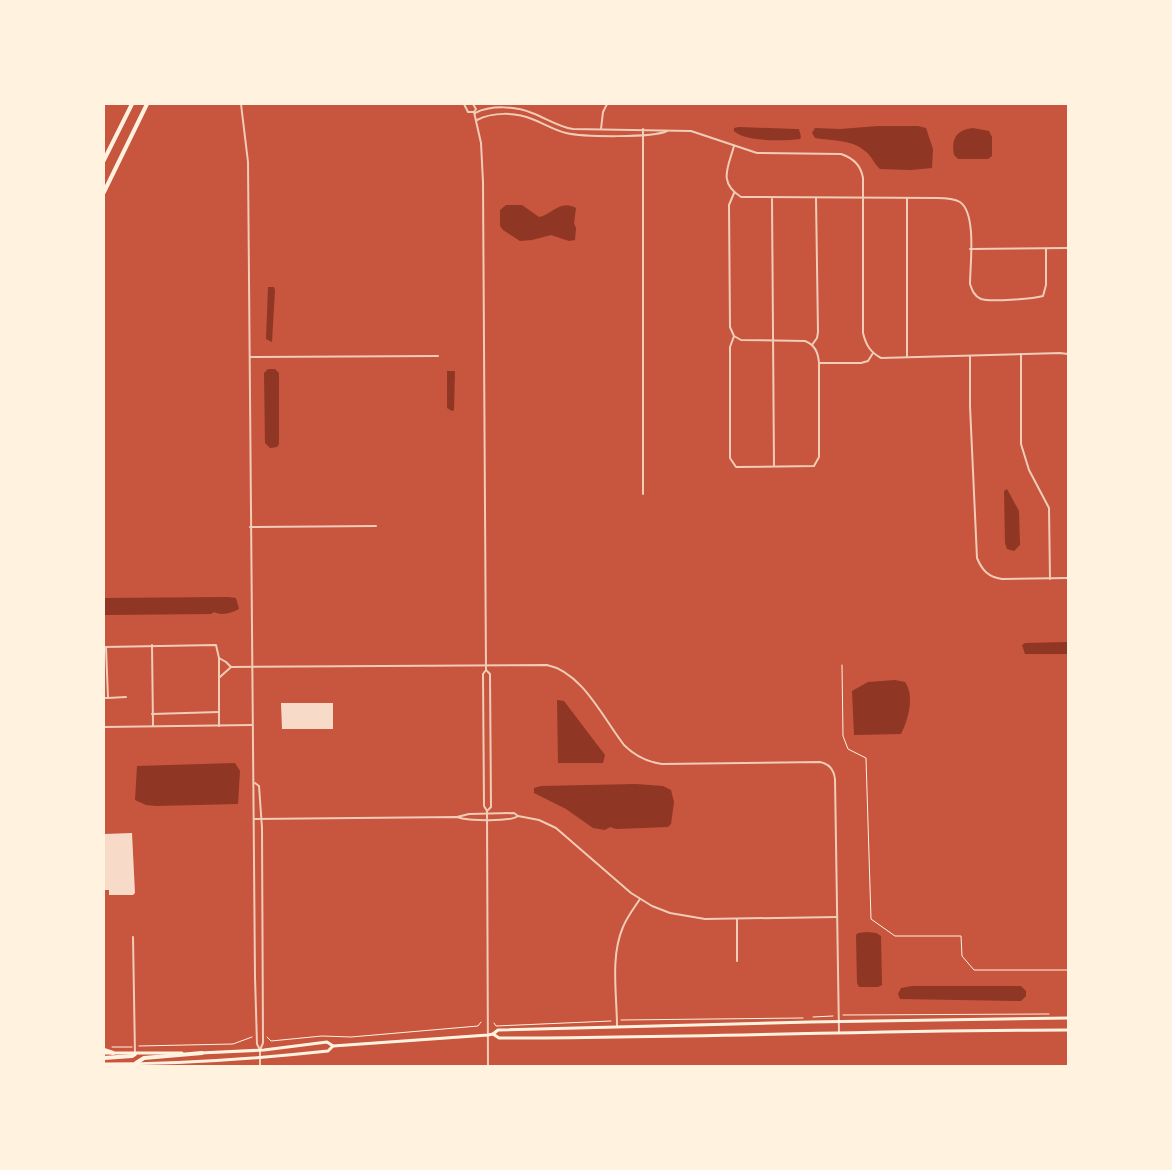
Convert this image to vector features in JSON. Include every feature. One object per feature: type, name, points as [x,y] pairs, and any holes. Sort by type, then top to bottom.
[{"type":"highway","points":[[104,160],[132,104]]},
{"type":"highway","points":[[104,192],[147,104]]},
{"type":"highway","points":[[104,1052],[113,1053]]},
{"type":"highway","points":[[136,1065],[144,1058],[202,1053]]},
{"type":"highway","points":[[104,1058],[135,1054]]},
{"type":"main road","points":[[113,1053],[202,1053],[260,1050],[327,1042],[333,1046],[488,1035],[498,1030],[839,1021],[1068,1018]]},
{"type":"main road","points":[[493,1034],[499,1038],[569,1038],[1068,1030]]},
{"type":"main road","points":[[104,1064],[136,1065],[260,1058],[328,1051],[333,1046]]},
{"type":"street","points":[[241,104],[248,162],[252,725],[255,783],[257,1044],[260,1050]]},
{"type":"street","points":[[464,104],[468,112],[475,113],[487,108],[517,109],[568,128],[696,132],[757,153],[841,154],[850,157],[862,170],[863,333],[865,342],[873,353],[881,358],[1068,354]]},
{"type":"street","points":[[473,104],[476,109],[483,182],[486,668],[483,674],[484,806],[488,819],[488,1066]]},
{"type":"street","points":[[601,129],[607,104]]},
{"type":"street","points":[[477,120],[489,115],[522,116],[572,134],[643,134],[668,131]]},
{"type":"street","points":[[643,129],[643,494]]},
{"type":"street","points":[[735,145],[726,172],[729,188],[741,197],[772,199],[950,198],[960,202],[970,218],[970,284],[974,293],[982,299],[1032,299],[1043,296],[1046,285],[1046,249]]},
{"type":"street","points":[[734,193],[729,205],[730,327],[734,336],[745,341],[805,341],[817,351],[819,457],[814,466],[736,467],[732,463],[730,458],[730,347],[734,336]]},
{"type":"street","points":[[812,345],[818,332],[816,198]]},
{"type":"street","points":[[907,198],[907,358]]},
{"type":"street","points":[[772,199],[774,466]]},
{"type":"street","points":[[970,249],[1068,248]]},
{"type":"street","points":[[819,363],[861,363],[868,361],[873,353]]},
{"type":"street","points":[[1021,354],[1021,444],[1029,470],[1049,508],[1050,579]]},
{"type":"street","points":[[250,357],[438,356]]},
{"type":"street","points":[[970,356],[977,558],[984,571],[992,578],[1068,578]]},
{"type":"street","points":[[250,527],[376,526]]},
{"type":"street","points":[[108,698],[105,647],[213,644],[218,648],[219,658],[219,726]]},
{"type":"street","points":[[152,645],[153,727]]},
{"type":"street","points":[[219,658],[231,667],[252,668],[486,668],[542,665],[562,670],[578,682],[624,745],[638,757],[651,762],[671,764],[820,762],[831,768],[835,779],[839,1033]]},
{"type":"street","points":[[219,677],[231,667]]},
{"type":"street","points":[[486,668],[490,674],[491,795],[491,807],[487,812]]},
{"type":"street","points":[[104,698],[126,697]]},
{"type":"street","points":[[152,714],[219,712]]},
{"type":"street","points":[[104,727],[252,725]]},
{"type":"street","points":[[255,783],[259,786],[261,819],[263,1043],[260,1050],[260,1066]]},
{"type":"street","points":[[457,817],[487,812],[514,813],[518,816],[539,820],[556,828],[640,899],[657,908],[684,917],[737,919],[837,916]]},
{"type":"street","points":[[254,819],[457,817],[515,819],[518,816]]},
{"type":"street","points":[[617,1027],[618,943],[624,924],[640,899]]},
{"type":"street","points":[[737,919],[737,961]]},
{"type":"street","points":[[133,937],[135,1054]]},
{"type":"path","points":[[842,665],[843,736],[848,749],[866,758],[871,919],[896,936],[961,936],[962,956],[974,970],[1068,970]]},
{"type":"path","points":[[845,1015],[1050,1014]]},
{"type":"path","points":[[620,1020],[833,1016]]},
{"type":"path","points":[[494,1023],[496,1026],[614,1021]]},
{"type":"path","points":[[267,1037],[271,1041],[322,1036],[351,1037],[478,1026],[481,1022]]},
{"type":"path","points":[[141,1046],[233,1044],[252,1037]]},
{"type":"path","points":[[110,1047],[130,1047]]},
{"type":"shaded area","points":[[878,126],[926,128],[933,149],[932,168],[880,169],[860,147],[848,142],[815,138],[812,133],[815,128]]},
{"type":"shaded area","points":[[734,128],[799,129],[801,137],[784,140],[755,139],[739,135],[734,131]]},
{"type":"shaded area","points":[[973,128],[989,131],[992,137],[992,156],[988,159],[958,159],[954,155],[954,140],[962,131]]},
{"type":"shaded area","points":[[506,205],[522,205],[539,217],[565,205],[576,208],[575,240],[569,241],[551,235],[520,241],[500,226],[500,210]]},
{"type":"shaded area","points":[[268,287],[274,287],[275,290],[272,342],[266,339]]},
{"type":"shaded area","points":[[268,369],[275,369],[279,373],[279,444],[277,447],[270,448],[265,443],[264,373]]},
{"type":"shaded area","points":[[447,371],[455,371],[454,410],[452,411],[447,408]]},
{"type":"shaded area","points":[[1007,489],[1019,511],[1020,545],[1014,551],[1007,549],[1005,543],[1004,491]]},
{"type":"shaded area","points":[[104,598],[236,598],[239,609],[223,614],[214,612],[211,614],[104,615]]},
{"type":"shaded area","points":[[1068,642],[1068,654],[1025,654],[1022,645],[1025,643]]},
{"type":"shaded area","points":[[895,680],[905,682],[910,694],[908,715],[901,734],[854,735],[852,691],[868,682]]},
{"type":"shaded area","points":[[557,700],[564,701],[605,755],[603,763],[558,763]]},
{"type":"shaded area","points":[[235,763],[240,771],[238,804],[156,806],[135,800],[137,766]]},
{"type":"shaded area","points":[[636,784],[663,786],[671,790],[674,802],[671,824],[668,827],[616,829],[610,827],[605,830],[593,828],[566,809],[534,793],[534,788],[541,786]]},
{"type":"shaded area","points":[[867,932],[881,936],[882,985],[878,987],[859,987],[857,983],[856,935]]},
{"type":"shaded area","points":[[912,986],[1021,986],[1026,991],[1026,996],[1021,1001],[900,999],[898,994],[901,988]]},
{"type":"building","points":[[281,703],[333,703],[333,729],[282,729]]},
{"type":"building","points":[[132,833],[135,893],[133,895],[109,895],[109,890],[104,890],[104,834]]}]
